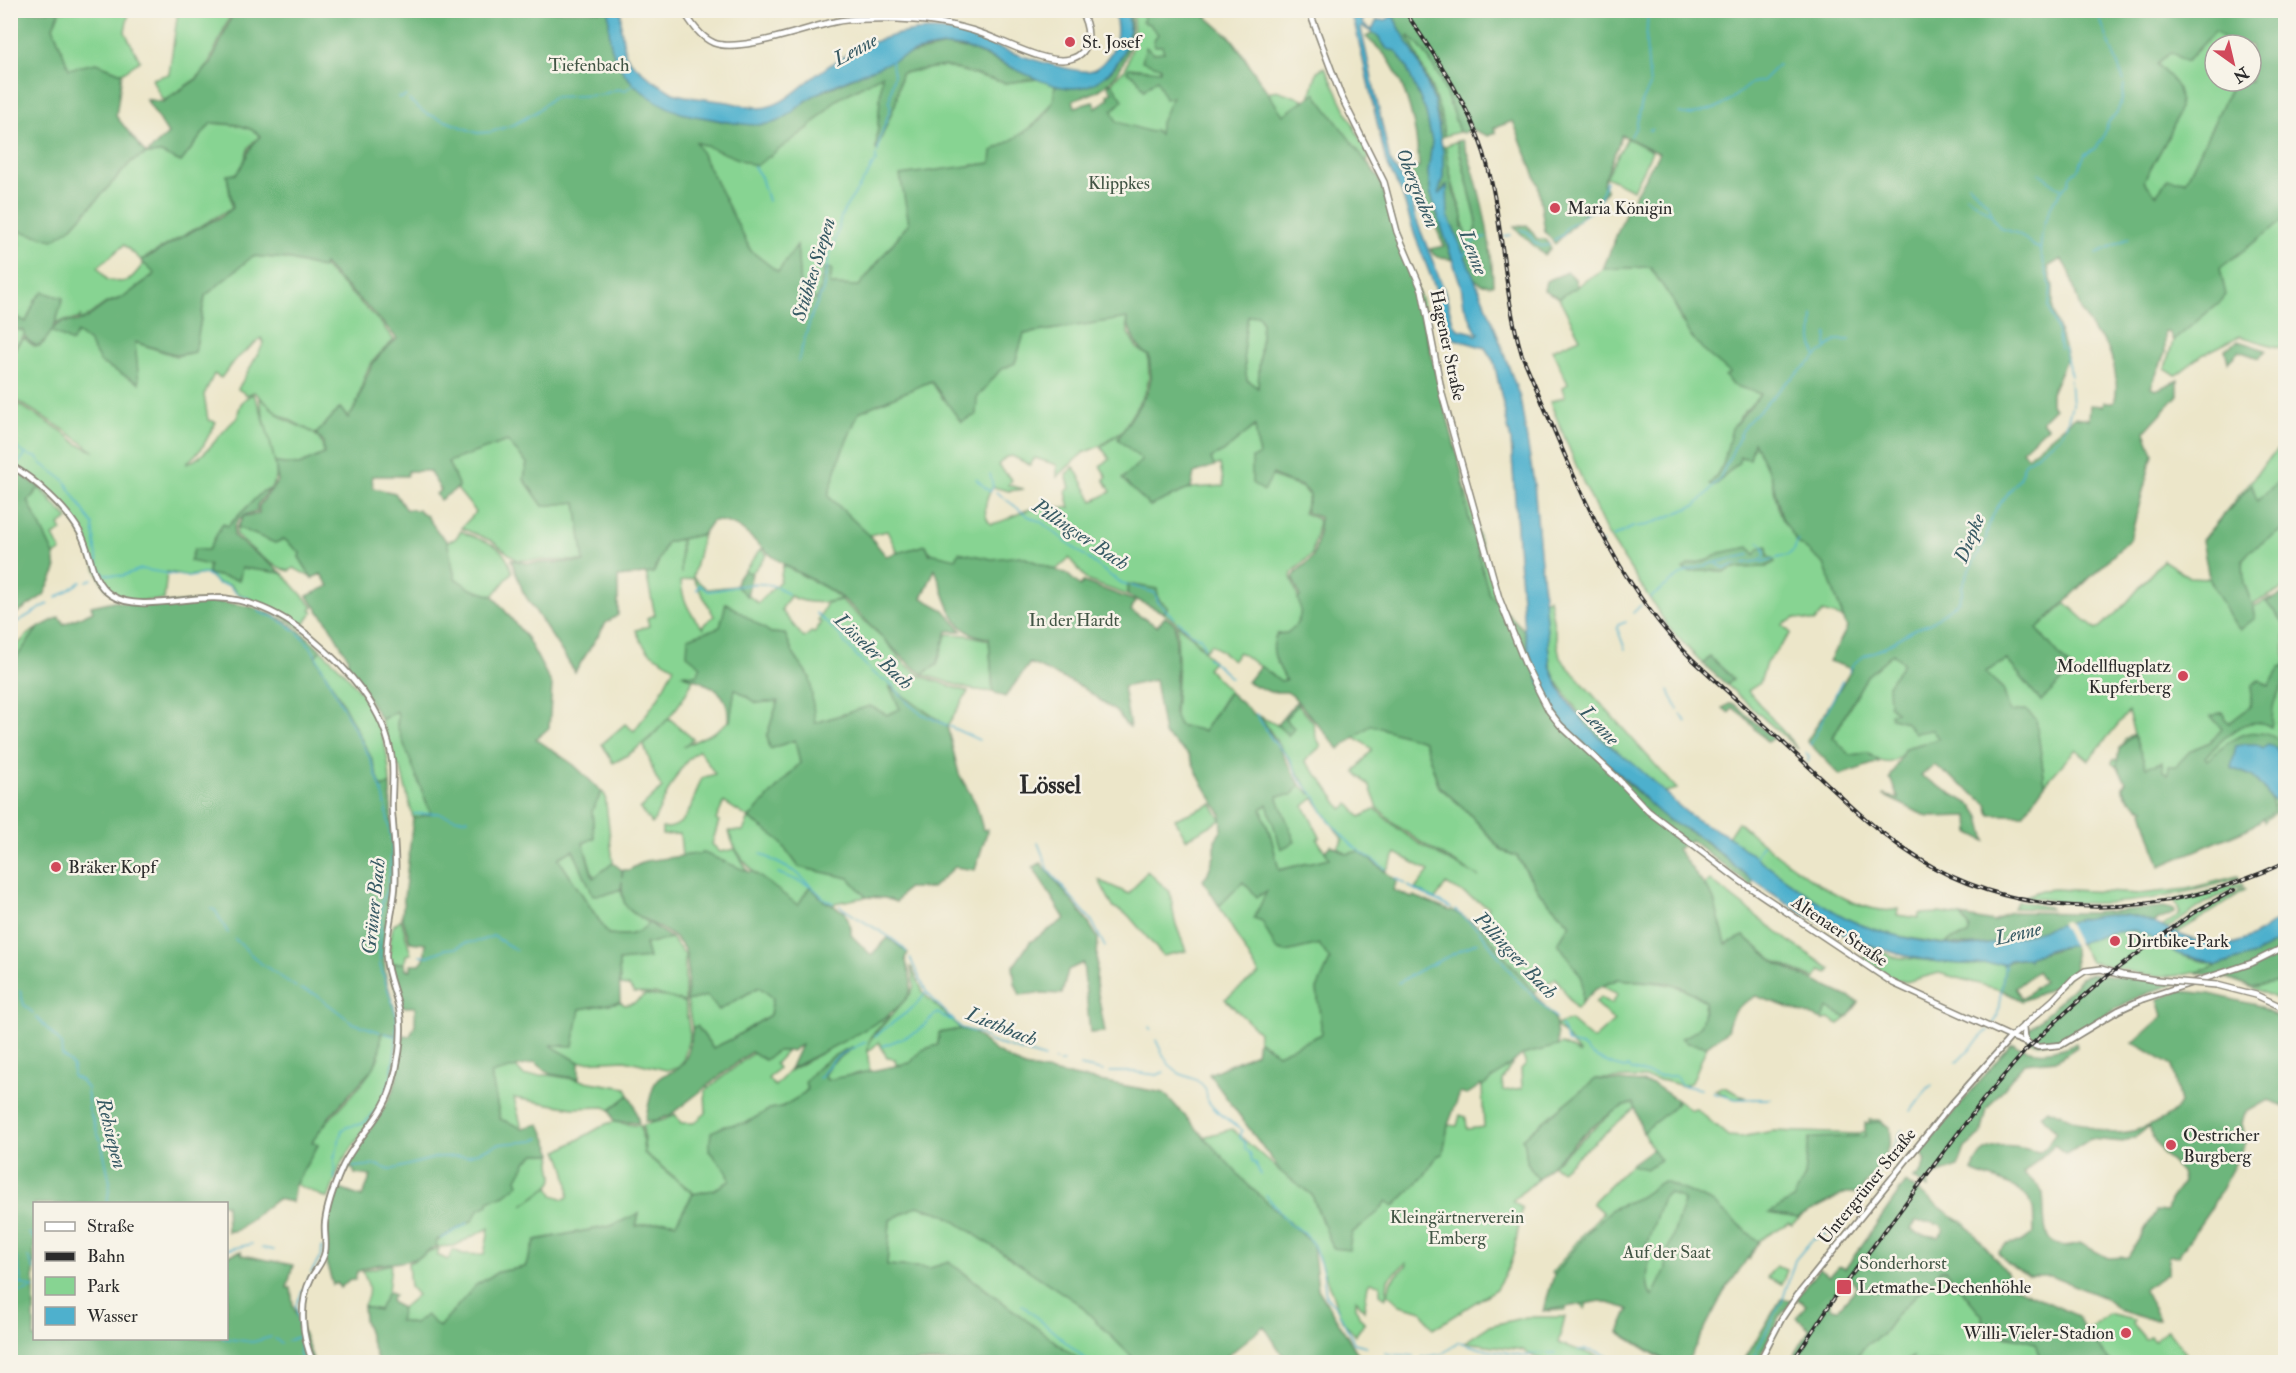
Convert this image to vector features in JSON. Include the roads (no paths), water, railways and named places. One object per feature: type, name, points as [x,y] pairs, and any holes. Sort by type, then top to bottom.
[{"type":"main road","points":[[683,10],[696,29],[707,39],[719,45],[732,46],[844,20],[908,19],[930,21],[983,34],[1017,49],[1061,60],[1077,56],[1087,43],[1089,31],[1080,10]]},
{"type":"main road","name":"Hagener Straße","points":[[1309,10],[1341,96],[1384,182],[1396,232],[1422,290],[1449,419],[1499,598],[1514,638]]},
{"type":"main road","points":[[10,465],[44,491],[74,523],[84,541],[96,577],[111,595],[123,601],[137,603],[204,598],[230,599],[254,604],[279,615],[309,636],[352,677],[372,705],[388,741],[392,759],[392,812],[396,860],[395,891],[386,956],[388,973],[400,1016],[400,1037],[390,1093],[342,1167],[326,1217],[325,1254],[310,1280],[303,1310],[304,1330],[313,1362]]},
{"type":"main road","name":"Altenaer Straße","points":[[1514,638],[1540,697],[1556,720],[1667,827],[1701,849],[1739,880],[1893,983],[2011,1037]]},
{"type":"main road","points":[[2286,946],[2252,963],[2142,999],[2061,1044],[2038,1047],[2011,1037],[2073,979],[2085,971],[2101,969],[2122,975],[2157,980],[2217,985],[2256,995],[2286,1010]]},
{"type":"main road","points":[[1992,1028],[2012,1030],[2023,1026]]},
{"type":"main road","points":[[2023,1026],[2024,1038],[2028,1044]]},
{"type":"main road","points":[[1992,1028],[2000,1041],[1998,1049]]},
{"type":"main road","name":"Untergrüner Straße","points":[[1759,1362],[1782,1318],[1797,1296],[1998,1049],[2011,1037]]},
{"type":"water","points":[[609,11],[621,11],[625,53],[630,61],[652,80],[673,93],[754,108],[753,105],[758,108],[767,107],[782,101],[842,57],[871,43],[901,34],[932,30],[957,33],[984,40],[997,47],[1043,62],[1089,71],[1101,64],[1113,49],[1117,33],[1114,11],[1127,11],[1129,33],[1116,64],[1100,80],[1090,85],[1074,88],[1057,86],[965,48],[936,47],[906,55],[832,86],[813,96],[781,120],[769,124],[753,125],[681,113],[661,104],[642,91],[618,65],[610,39]]},
{"type":"water","points":[[1349,11],[1367,11],[1362,22],[1372,30],[1377,20],[1391,17],[1388,11],[1390,11],[1418,61],[1434,101],[1443,152],[1443,177],[1439,192],[1440,194],[1447,185],[1448,216],[1492,320],[1520,398],[1534,483],[1550,665],[1565,696],[1595,733],[1642,771],[1691,816],[1729,837],[1832,910],[1848,919],[1887,933],[1945,945],[1979,945],[2020,937],[2081,919],[2122,915],[2146,920],[2194,940],[2222,945],[2251,937],[2285,914],[2285,937],[2254,955],[2217,966],[2207,961],[2178,954],[2135,930],[2110,933],[2074,945],[2054,948],[2030,957],[2029,960],[2027,958],[2010,960],[2003,965],[2003,963],[1968,964],[1935,961],[1902,955],[1841,933],[1782,900],[1747,876],[1701,838],[1666,818],[1580,740],[1557,714],[1545,695],[1526,641],[1511,441],[1494,362],[1485,348],[1455,339],[1442,322],[1436,290],[1402,194],[1386,162],[1355,25]],"holes":[[[1361,28],[1378,36],[1387,49],[1396,51],[1406,66],[1426,112],[1432,142],[1428,173],[1431,195],[1461,286],[1464,305],[1479,333],[1476,336],[1474,333],[1458,329],[1453,323],[1445,292],[1416,219],[1409,189],[1390,161]]]},
{"type":"water","points":[[2256,744],[2263,748],[2268,745],[2277,748],[2281,790],[2277,801],[2274,801],[2252,776],[2231,768],[2236,746]]},
{"type":"waterway","points":[[1631,136],[1650,86],[1646,43],[1648,10]]},
{"type":"waterway","name":"Diepke","points":[[2093,10],[2098,14],[2124,81]]},
{"type":"waterway","name":"Stübkes Siepen","points":[[878,152],[880,138],[891,107],[889,103],[894,74],[891,60]]},
{"type":"waterway","points":[[1679,113],[1691,115],[1718,107],[1751,83],[1762,81],[1778,65]]},
{"type":"waterway","name":"Tiefenbach","points":[[409,100],[425,113],[477,133],[491,132],[515,124],[536,112],[553,97],[601,95],[618,89],[624,91],[636,83]]},
{"type":"waterway","name":"Diepke","points":[[2060,349],[2058,333],[2049,307],[2051,288],[2040,251],[2043,226],[2053,202],[2069,182],[2070,176],[2079,168],[2085,154],[2094,149],[2103,138],[2108,123],[2117,112],[2122,100],[2124,85]]},
{"type":"waterway","name":"Tiefenbach","points":[[398,97],[406,96]]},
{"type":"waterway","name":"Stübkes Siepen","points":[[798,361],[812,314],[823,290],[829,256],[842,216],[876,161],[876,155]]},
{"type":"waterway","points":[[754,167],[761,177],[768,201]]},
{"type":"waterway","points":[[2039,173],[2061,189]]},
{"type":"waterway","points":[[1554,240],[1563,235],[1566,228],[1594,209],[1606,181]]},
{"type":"waterway","points":[[1968,184],[1989,205],[1993,218],[2000,228],[2019,234],[2039,248]]},
{"type":"waterway","points":[[1966,196],[1991,214]]},
{"type":"waterway","points":[[1521,230],[1528,232],[1534,242],[1541,246],[1549,245]]},
{"type":"waterway","points":[[1504,236],[1511,235]]},
{"type":"waterway","name":"Lenne","points":[[1464,255],[1474,241],[1486,238]]},
{"type":"waterway","points":[[2097,253],[2129,238]]},
{"type":"waterway","points":[[1813,315],[1812,340],[1816,356]]},
{"type":"waterway","points":[[1826,347],[1827,333]]},
{"type":"waterway","points":[[1613,537],[1633,527],[1648,525],[1696,505],[1719,480],[1745,425],[1785,384],[1830,345],[1838,340],[1850,340]]},
{"type":"waterway","name":"Diepke","points":[[2064,348],[2071,376]]},
{"type":"waterway","name":"Diepke","points":[[1849,672],[1853,664],[1864,656],[1883,648],[1914,629],[1929,624],[1958,602],[1963,591],[1962,586],[1985,542],[1989,524],[1996,509],[2019,479],[2025,463],[2060,437],[2066,426],[2072,405],[2070,380]]},
{"type":"waterway","name":"Grüner Bach","points":[[10,445],[36,457],[64,480],[93,525],[98,566],[104,574],[122,576],[141,569],[189,577],[204,574],[212,577],[217,584],[228,585],[238,595],[247,597],[251,601]]},
{"type":"waterway","points":[[10,462],[17,465],[25,455]]},
{"type":"waterway","name":"Pillingser Bach","points":[[976,479],[990,492],[993,487],[990,474]]},
{"type":"waterway","name":"Pillingser Bach","points":[[996,492],[1028,516],[1041,522],[1112,577],[1122,583],[1155,593],[1158,602],[1175,619]]},
{"type":"waterway","points":[[1762,562],[1788,555],[1794,550],[1798,540]]},
{"type":"waterway","points":[[1601,546],[1602,542]]},
{"type":"waterway","points":[[1717,564],[1725,568],[1760,561],[1765,556],[1764,547],[1759,542]]},
{"type":"waterway","points":[[1650,598],[1686,572],[1749,555]]},
{"type":"waterway","points":[[87,581],[92,579]]},
{"type":"waterway","points":[[56,598],[81,582]]},
{"type":"waterway","name":"Lösseler Bach","points":[[697,590],[699,585],[708,591],[760,584],[780,588],[788,594]]},
{"type":"waterway","points":[[10,626],[48,604]]},
{"type":"waterway","points":[[1633,613],[1641,605]]},
{"type":"waterway","name":"Grüner Bach","points":[[257,609],[289,626],[311,647],[371,760],[384,797],[392,844],[389,886],[382,902],[380,949],[380,965],[397,1017],[391,1078],[381,1103],[370,1118],[362,1124],[342,1130],[334,1159],[335,1180]]},
{"type":"waterway","name":"Lösseler Bach","points":[[816,613],[841,636],[873,673],[891,684],[920,713],[979,740]]},
{"type":"waterway","name":"Pillingser Bach","points":[[1178,621],[1192,634],[1201,638]]},
{"type":"waterway","points":[[1625,649],[1617,628],[1618,625],[1626,622]]},
{"type":"waterway","name":"Pillingser Bach","points":[[1202,640],[1204,648]]},
{"type":"waterway","name":"Pillingser Bach","points":[[1208,657],[1231,678]]},
{"type":"waterway","name":"Diepke","points":[[1810,745],[1842,681]]},
{"type":"waterway","points":[[1669,690],[1672,698]]},
{"type":"waterway","points":[[1673,699],[1678,710]]},
{"type":"waterway","name":"Pillingser Bach","points":[[1256,714],[1273,741],[1290,759],[1300,780],[1315,796],[1324,813],[1338,831],[1354,847],[1386,869]]},
{"type":"waterway","points":[[1681,714],[1686,722]]},
{"type":"waterway","name":"Diepke","points":[[1806,753],[1809,756],[1808,762]]},
{"type":"waterway","points":[[414,814],[437,813],[458,819],[468,819]]},
{"type":"waterway","name":"Lösseler Bach","points":[[1038,843],[1049,871],[1092,921],[1105,947]]},
{"type":"waterway","name":"Diepke","points":[[1755,857],[1762,845]]},
{"type":"waterway","name":"Liethbach","points":[[761,854],[797,873],[826,900],[833,903]]},
{"type":"waterway","points":[[778,873],[811,886]]},
{"type":"waterway","name":"Pillingser Bach","points":[[1395,878],[1405,884]]},
{"type":"waterway","name":"Pillingser Bach","points":[[1408,886],[1451,908]]},
{"type":"waterway","name":"Liethbach","points":[[840,906],[893,939],[907,952]]},
{"type":"waterway","points":[[211,909],[215,910],[228,933]]},
{"type":"waterway","name":"Pillingser Bach","points":[[1455,910],[1478,929],[1516,979],[1557,1019]]},
{"type":"waterway","points":[[420,955],[428,956],[493,936],[516,950]]},
{"type":"waterway","points":[[235,939],[259,962],[296,987]]},
{"type":"waterway","points":[[1398,983],[1478,942]]},
{"type":"waterway","name":"Liethbach","points":[[910,958],[927,993],[961,1028],[979,1033],[991,1042],[1045,1058]]},
{"type":"waterway","name":"Grüner Bach","points":[[1991,1027],[1997,1018],[2005,965]]},
{"type":"waterway","points":[[300,989],[315,994],[353,1023],[380,1032]]},
{"type":"waterway","name":"Rehsiepen","points":[[20,991],[24,1005],[33,1013]]},
{"type":"waterway","points":[[875,1037],[916,1005],[925,993]]},
{"type":"waterway","points":[[883,1046],[917,1032],[937,1013],[953,1021]]},
{"type":"waterway","name":"Rehsiepen","points":[[36,1017],[61,1043],[62,1055],[73,1066],[73,1077],[80,1080],[87,1088],[89,1110],[102,1145],[110,1182],[107,1202]]},
{"type":"waterway","name":"Pillingser Bach","points":[[1561,1025],[1568,1043],[1582,1046],[1593,1056],[1613,1065],[1629,1067],[1632,1070],[1658,1076],[1676,1076],[1681,1085],[1701,1089]]},
{"type":"waterway","name":"Grüner Bach","points":[[1957,1062],[1988,1030]]},
{"type":"waterway","points":[[384,1033],[394,1036]]},
{"type":"waterway","name":"Lösseler Bach","points":[[1156,1040],[1170,1066],[1202,1085],[1206,1089],[1211,1106],[1242,1130],[1240,1138],[1245,1142],[1245,1149],[1250,1153],[1252,1161],[1256,1163],[1260,1175]]},
{"type":"waterway","points":[[819,1078],[835,1059],[866,1042]]},
{"type":"waterway","name":"Liethbach","points":[[1080,1066],[1103,1071]]},
{"type":"waterway","name":"Liethbach","points":[[1110,1072],[1157,1075],[1164,1072]]},
{"type":"waterway","name":"Grüner Bach","points":[[1911,1111],[1932,1085]]},
{"type":"waterway","name":"Pillingser Bach","points":[[1713,1093],[1736,1099],[1771,1099]]},
{"type":"waterway","name":"Grüner Bach","points":[[1880,1174],[1902,1130]]},
{"type":"waterway","points":[[353,1167],[376,1165],[390,1170],[438,1157],[468,1156],[499,1144],[534,1141],[540,1138]]},
{"type":"waterway","name":"Grüner Bach","points":[[1751,1362],[1783,1299],[1795,1260],[1811,1241],[1835,1229],[1877,1178]]},
{"type":"waterway","name":"Lösseler Bach","points":[[1266,1195],[1289,1224],[1305,1233],[1314,1246],[1323,1271],[1326,1297],[1336,1306],[1354,1343],[1366,1346]]},
{"type":"waterway","points":[[441,1239],[468,1223]]},
{"type":"waterway","points":[[29,1233],[33,1238]]},
{"type":"waterway","points":[[228,1250],[252,1244]]},
{"type":"waterway","name":"Grüner Bach","points":[[311,1273],[321,1256],[322,1247]]},
{"type":"waterway","points":[[262,1248],[274,1250]]},
{"type":"waterway","points":[[10,1249],[16,1257],[22,1284]]},
{"type":"waterway","points":[[28,1257],[33,1268]]},
{"type":"waterway","name":"Grüner Bach","points":[[306,1362],[300,1356],[301,1340],[296,1305],[309,1278]]},
{"type":"waterway","points":[[10,1287],[22,1284],[33,1288]]},
{"type":"waterway","points":[[10,1295],[32,1289]]},
{"type":"waterway","points":[[1022,1305],[1089,1362]]},
{"type":"waterway","points":[[287,1341],[300,1336]]},
{"type":"waterway","points":[[228,1339],[253,1342],[271,1337]]},
{"type":"waterway","points":[[275,1339],[281,1343]]},
{"type":"waterway","name":"Lösseler Bach","points":[[1422,1357],[1442,1354],[1459,1342],[1479,1348],[1527,1356],[1556,1353]]},
{"type":"waterway","name":"Lösseler Bach","points":[[1578,1350],[1599,1353],[1618,1362]]},
{"type":"waterway","name":"Lösseler Bach","points":[[1385,1353],[1414,1356]]},
{"type":"railway","points":[[1404,10],[1449,79],[1469,115],[1484,153],[1496,203],[1515,330],[1522,355],[1574,476],[1613,554],[1636,592],[1662,627],[1692,659],[1888,838],[1945,873],[1992,892],[2041,903],[2090,907],[2141,904],[2190,896],[2239,881],[2286,862]]},
{"type":"railway","points":[[1792,1362],[1835,1297],[1983,1100],[2025,1051],[2107,976],[2193,913],[2234,890]]},
{"type":"place","name":"St. Josef","points":[[1070,42]]},
{"type":"place","name":"Maria Königin","points":[[1555,208]]},
{"type":"place","name":"Modellflugplatz Kupferberg","points":[[2183,676]]},
{"type":"place","name":"Bräker Kopf","points":[[56,867]]},
{"type":"place","name":"Dirtbike-Park","points":[[2115,941]]},
{"type":"place","name":"Oestricher Burgberg","points":[[2171,1145]]},
{"type":"place","name":"Letmathe-Dechenhöhle","points":[[1844,1287]]},
{"type":"place","name":"Willi-Vieler-Stadion","points":[[2126,1333]]},
{"type":"district","name":"Lössel","points":[[1050,785]]},
{"type":"park label","name":"Klippkes","points":[[1119,183]]},
{"type":"park label","name":"In der Hardt","points":[[1074,620]]},
{"type":"park label","name":"Kleingärtnerverein Emberg","points":[[1457,1227]]},
{"type":"park label","name":"Auf der Saat","points":[[1667,1252]]},
{"type":"park label","name":"Sonderhorst","points":[[1903,1263]]},
{"type":"water label","name":"Obergraben","points":[[1418,188]]}]
